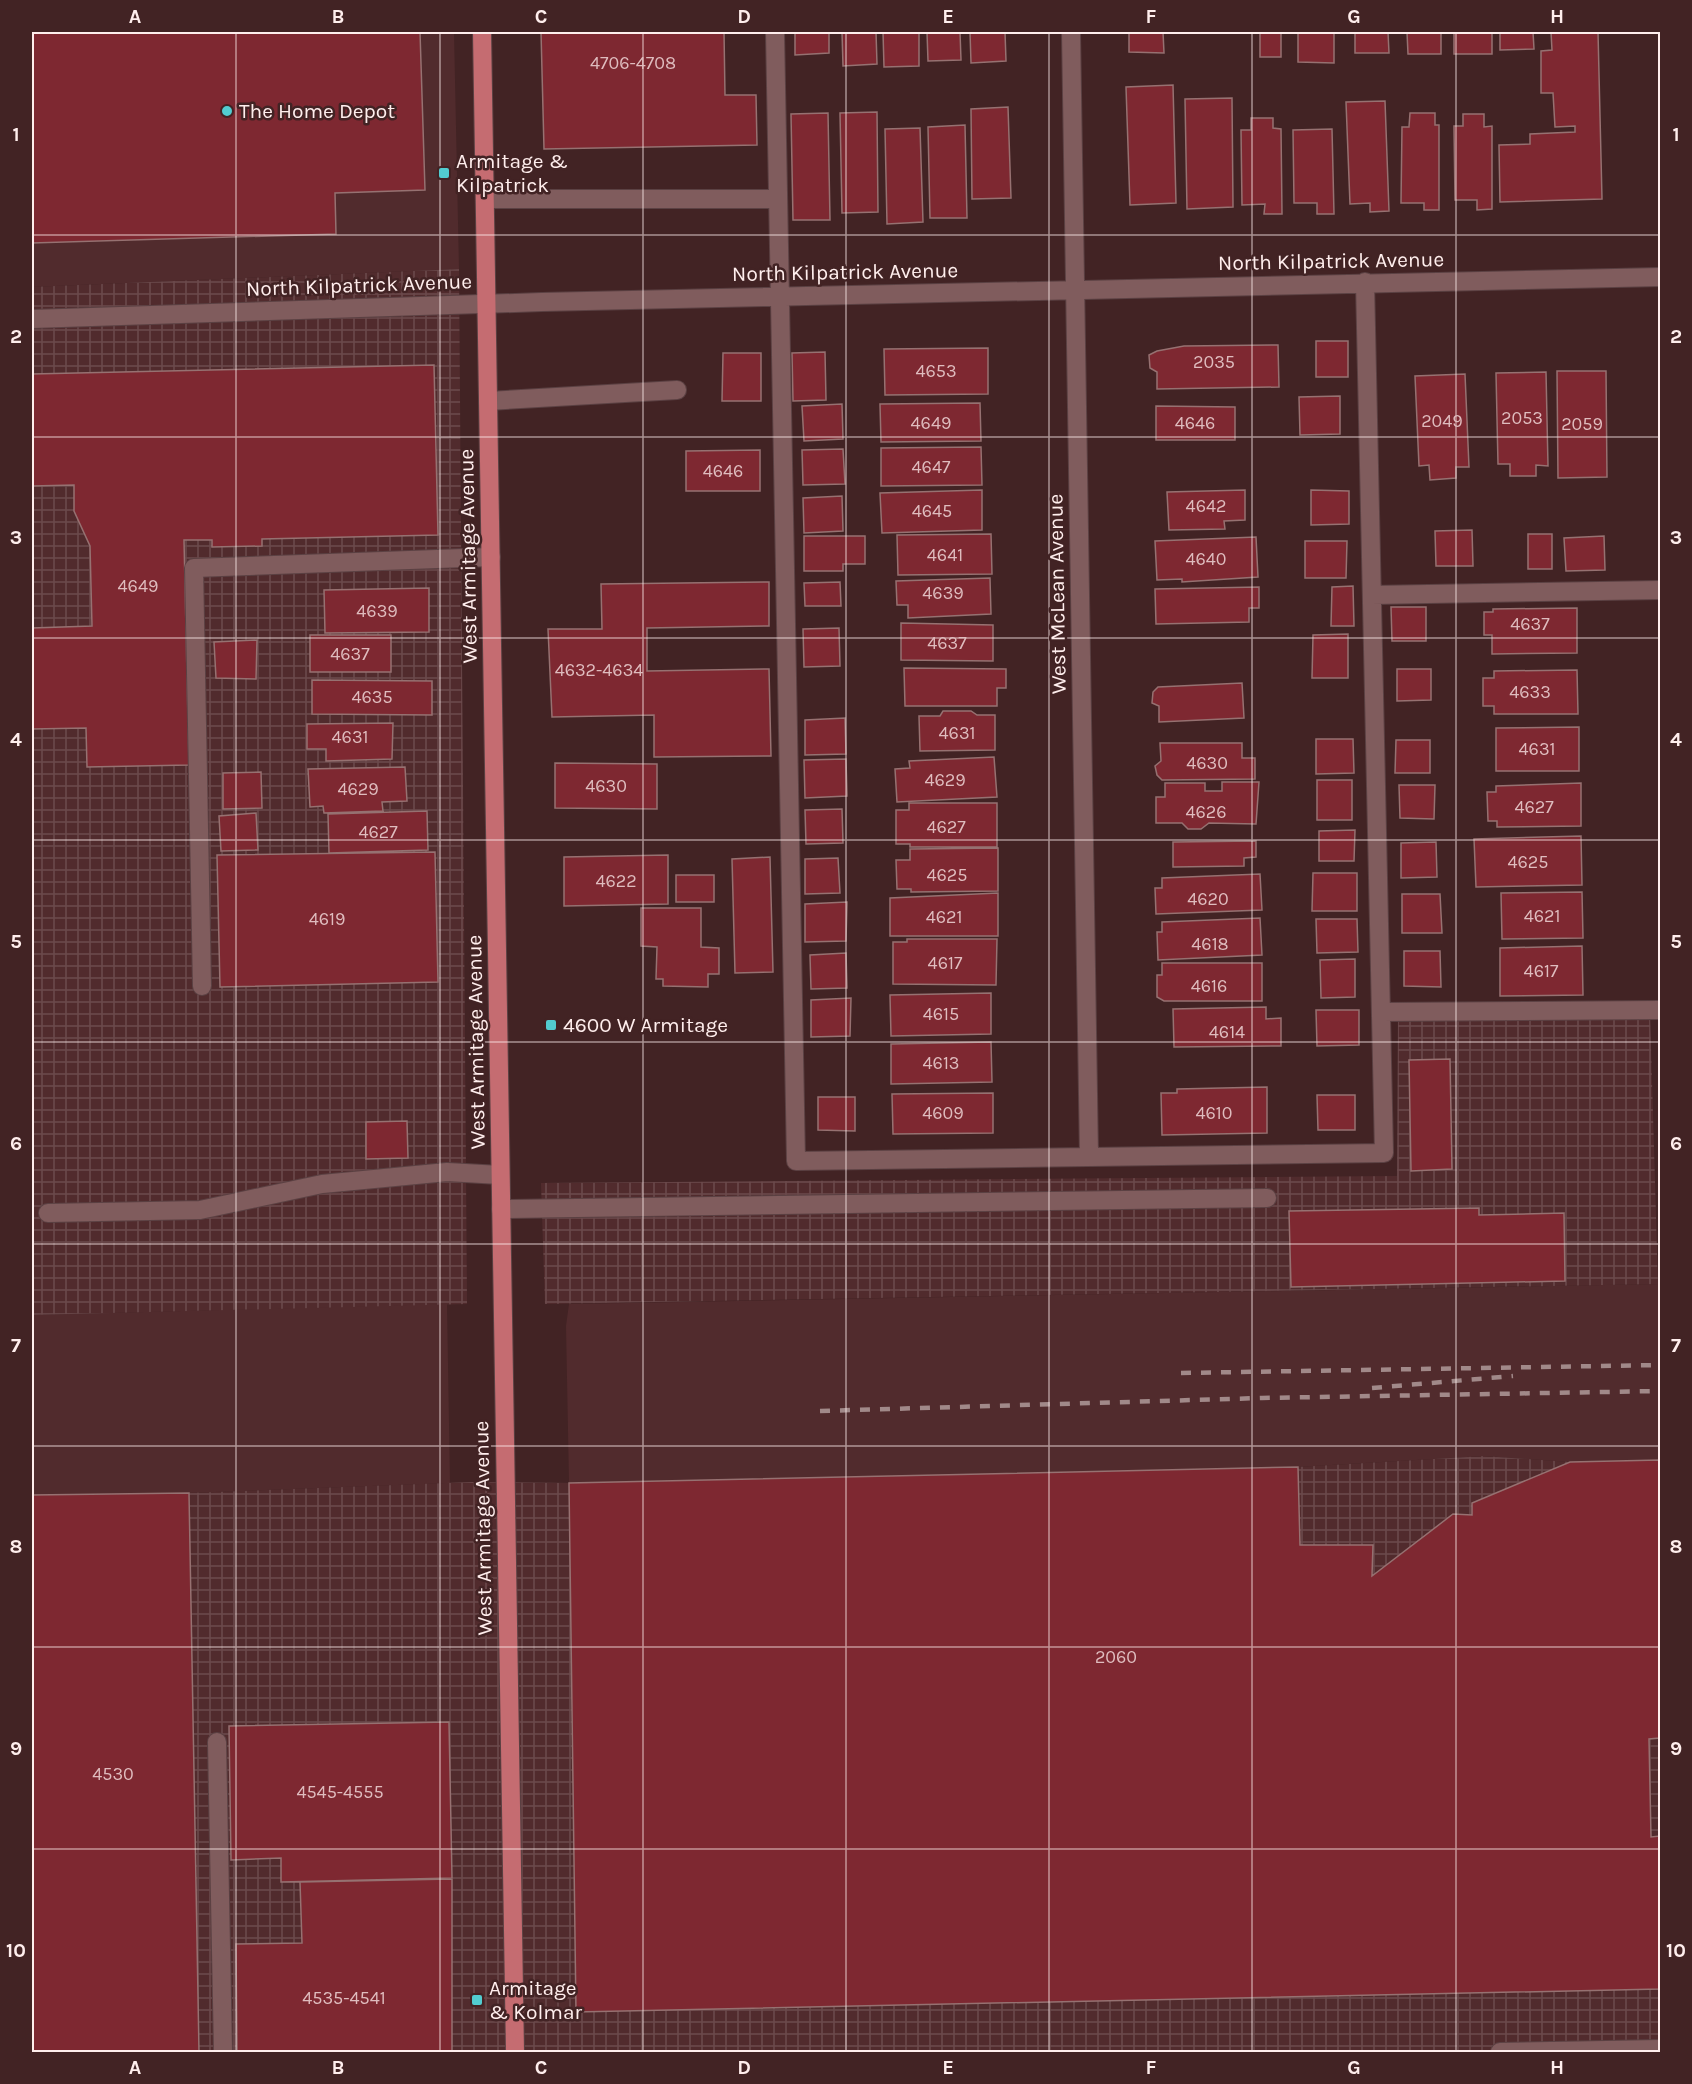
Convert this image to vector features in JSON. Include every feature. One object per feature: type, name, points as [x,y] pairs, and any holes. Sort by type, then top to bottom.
[{"type":"main road","name":"West Armitage Avenue","points":[[482,32],[514,2052]]},
{"type":"street","points":[[775,32],[796,1161],[1384,1153],[1365,282]]},
{"type":"street","name":"West McLean Avenue","points":[[1071,32],[1089,1156]]},
{"type":"street","points":[[484,199],[778,199]]},
{"type":"street","name":"North Kilpatrick Avenue","points":[[32,319],[487,303],[1660,277]]},
{"type":"street","points":[[488,401],[678,390]]},
{"type":"street","points":[[202,986],[194,568],[491,557]]},
{"type":"street","points":[[1372,595],[1660,590]]},
{"type":"street","points":[[1381,1012],[1660,1010]]},
{"type":"street","points":[[48,1213],[192,1211],[322,1184],[447,1172],[500,1175]]},
{"type":"street","points":[[501,1209],[1267,1198]]},
{"type":"street","points":[[217,1742],[223,2052]]},
{"type":"street","points":[[1500,2052],[1660,2049]]},
{"type":"shaded area","name":"The Home Depot","points":[[32,32],[454,32],[459,269],[32,287]]},
{"type":"shaded area","points":[[459,269],[467,1304],[32,1315],[32,287]]},
{"type":"shaded area","points":[[1650,1013],[1658,1284],[545,1304],[541,1183],[1397,1176],[1398,1017]]},
{"type":"shaded area","points":[[1660,1284],[1660,1460],[1570,1462],[1484,1456],[1298,1467],[569,1483],[566,1326],[569,1304]]},
{"type":"shaded area","points":[[447,1304],[450,1483],[189,1493],[32,1495],[32,1315]]},
{"type":"shaded area","points":[[1484,1456],[1570,1462],[1660,1460],[1660,2052],[32,2052],[32,1495],[189,1493],[472,1482],[569,1483],[1298,1467]]},
{"type":"building","name":"The Home Depot","points":[[32,32],[420,32],[425,190],[335,193],[336,234],[32,243]]},
{"type":"building","points":[[541,32],[724,32],[725,95],[756,95],[757,145],[544,149]]},
{"type":"building","points":[[795,32],[829,32],[829,53],[795,55]]},
{"type":"building","points":[[842,32],[876,32],[877,64],[843,66]]},
{"type":"building","points":[[883,32],[919,32],[919,66],[884,67]]},
{"type":"building","points":[[927,32],[960,32],[961,60],[928,61]]},
{"type":"building","points":[[970,32],[1005,32],[1006,61],[971,63]]},
{"type":"building","points":[[1129,32],[1163,32],[1164,53],[1129,52]]},
{"type":"building","points":[[1260,32],[1281,32],[1281,57],[1260,57]]},
{"type":"building","points":[[1298,32],[1334,32],[1334,63],[1298,62]]},
{"type":"building","points":[[1355,32],[1388,32],[1389,53],[1355,53]]},
{"type":"building","points":[[1407,32],[1441,32],[1441,54],[1408,54]]},
{"type":"building","points":[[1454,32],[1492,32],[1492,54],[1454,54]]},
{"type":"building","points":[[1500,32],[1533,32],[1534,49],[1500,50]]},
{"type":"building","points":[[1551,32],[1598,32],[1602,199],[1500,202],[1499,145],[1530,144],[1530,134],[1575,132],[1575,126],[1555,127],[1553,93],[1541,93],[1541,51],[1552,50]]},
{"type":"building","points":[[1173,85],[1176,203],[1130,205],[1126,87]]},
{"type":"building","points":[[1232,98],[1233,207],[1187,209],[1185,99]]},
{"type":"building","points":[[1385,101],[1389,211],[1370,212],[1370,203],[1350,204],[1346,102]]},
{"type":"building","points":[[1008,107],[1011,198],[972,199],[971,109]]},
{"type":"building","points":[[877,112],[878,212],[842,213],[840,113]]},
{"type":"building","points":[[828,113],[830,220],[793,220],[791,114]]},
{"type":"building","points":[[1410,113],[1435,113],[1435,125],[1439,125],[1439,210],[1424,210],[1424,203],[1401,203],[1402,127],[1409,127]]},
{"type":"building","points":[[1463,114],[1484,114],[1484,127],[1492,126],[1492,209],[1477,210],[1477,200],[1455,200],[1454,126],[1463,126]]},
{"type":"building","points":[[1251,118],[1273,118],[1273,128],[1281,129],[1282,214],[1264,214],[1265,204],[1242,205],[1241,130],[1251,130]]},
{"type":"building","points":[[965,125],[967,218],[930,218],[928,127]]},
{"type":"building","points":[[920,128],[923,222],[887,224],[885,129]]},
{"type":"building","points":[[1332,129],[1334,214],[1317,214],[1317,203],[1294,203],[1293,130]]},
{"type":"building","points":[[1316,341],[1348,341],[1348,377],[1316,377]]},
{"type":"building","points":[[1278,345],[1279,387],[1157,389],[1157,372],[1150,368],[1149,355],[1157,351],[1184,346]]},
{"type":"building","points":[[988,348],[988,394],[885,395],[884,349]]},
{"type":"building","points":[[825,352],[826,400],[793,401],[792,353]]},
{"type":"building","points":[[723,353],[761,353],[761,401],[722,401]]},
{"type":"building","points":[[434,365],[438,535],[262,539],[262,546],[212,547],[212,540],[184,540],[189,765],[87,767],[86,728],[32,729],[32,628],[92,626],[90,546],[74,511],[74,485],[32,486],[32,374]]},
{"type":"building","points":[[1557,371],[1606,371],[1607,477],[1558,478]]},
{"type":"building","points":[[1546,372],[1548,466],[1536,465],[1536,476],[1510,476],[1510,464],[1498,464],[1496,373]]},
{"type":"building","points":[[1465,374],[1469,467],[1456,467],[1456,478],[1430,480],[1429,465],[1419,466],[1415,376]]},
{"type":"building","points":[[1340,396],[1340,434],[1300,435],[1299,397]]},
{"type":"building","points":[[980,403],[981,441],[881,442],[880,404]]},
{"type":"building","points":[[842,404],[843,439],[804,441],[802,406]]},
{"type":"building","points":[[1156,406],[1235,407],[1235,440],[1156,440]]},
{"type":"building","points":[[981,447],[982,485],[881,486],[881,448]]},
{"type":"building","points":[[843,449],[845,484],[803,485],[802,450]]},
{"type":"building","points":[[760,450],[760,491],[686,491],[686,451]]},
{"type":"building","points":[[982,490],[982,530],[882,533],[880,493]]},
{"type":"building","points":[[1245,490],[1245,520],[1224,521],[1225,529],[1169,530],[1167,492]]},
{"type":"building","points":[[1311,490],[1349,491],[1349,524],[1311,525]]},
{"type":"building","points":[[842,496],[843,531],[804,533],[803,498]]},
{"type":"building","points":[[1472,530],[1473,566],[1436,566],[1435,531]]},
{"type":"building","points":[[991,534],[992,574],[898,575],[897,535]]},
{"type":"building","points":[[1528,534],[1552,534],[1552,569],[1528,569]]},
{"type":"building","points":[[804,536],[865,536],[865,564],[843,564],[843,571],[804,571]]},
{"type":"building","points":[[1604,536],[1605,570],[1566,571],[1564,538]]},
{"type":"building","points":[[1256,537],[1258,577],[1182,582],[1182,579],[1157,580],[1155,541]]},
{"type":"building","points":[[1305,541],[1347,541],[1346,578],[1305,578]]},
{"type":"building","points":[[990,578],[991,614],[908,618],[908,605],[897,605],[896,581]]},
{"type":"building","points":[[769,582],[769,626],[647,628],[647,671],[769,669],[771,756],[654,757],[654,715],[552,717],[548,629],[602,629],[601,584]]},
{"type":"building","points":[[840,582],[841,606],[805,606],[804,583]]},
{"type":"building","points":[[1353,586],[1354,626],[1331,626],[1332,587]]},
{"type":"building","points":[[1259,587],[1259,608],[1249,608],[1249,622],[1156,624],[1155,589]]},
{"type":"building","points":[[429,588],[429,632],[325,633],[324,590]]},
{"type":"building","points":[[1391,607],[1426,607],[1426,641],[1392,641]]},
{"type":"building","points":[[1577,608],[1577,653],[1492,654],[1492,635],[1484,635],[1484,612],[1493,612],[1493,609]]},
{"type":"building","points":[[901,623],[993,625],[993,661],[901,660]]},
{"type":"building","points":[[839,628],[840,666],[804,667],[803,629]]},
{"type":"building","points":[[1348,634],[1348,678],[1312,678],[1313,635]]},
{"type":"building","points":[[310,635],[391,635],[391,672],[310,672]]},
{"type":"building","points":[[257,640],[256,679],[216,678],[214,642]]},
{"type":"building","points":[[904,668],[1006,669],[1006,688],[997,688],[997,706],[905,706]]},
{"type":"building","points":[[1397,669],[1431,669],[1431,700],[1397,701]]},
{"type":"building","points":[[1577,670],[1578,714],[1494,714],[1494,706],[1483,706],[1483,678],[1494,678],[1494,671]]},
{"type":"building","points":[[312,680],[432,681],[432,715],[312,714]]},
{"type":"building","points":[[1242,683],[1244,718],[1159,722],[1159,706],[1152,703],[1153,692],[1158,687]]},
{"type":"building","points":[[943,711],[971,711],[977,715],[995,715],[995,750],[920,751],[919,716],[940,716]]},
{"type":"building","points":[[845,718],[846,754],[805,755],[805,720]]},
{"type":"building","points":[[393,723],[392,759],[326,761],[326,749],[307,749],[307,724]]},
{"type":"building","points":[[1579,727],[1579,771],[1496,771],[1496,728]]},
{"type":"building","points":[[1316,739],[1353,739],[1354,773],[1316,774]]},
{"type":"building","points":[[1396,740],[1430,740],[1430,773],[1395,773]]},
{"type":"building","points":[[1160,743],[1242,743],[1242,758],[1255,758],[1255,779],[1162,780],[1157,775],[1155,766],[1161,761]]},
{"type":"building","points":[[994,757],[997,797],[897,802],[895,769],[910,768],[909,761]]},
{"type":"building","points":[[846,759],[847,796],[805,798],[804,760]]},
{"type":"building","points":[[555,763],[657,764],[657,809],[555,808]]},
{"type":"building","points":[[405,767],[407,801],[382,802],[383,811],[324,813],[323,806],[310,807],[308,769]]},
{"type":"building","points":[[261,772],[262,808],[223,809],[223,773]]},
{"type":"building","points":[[1317,780],[1352,780],[1352,820],[1317,820]]},
{"type":"building","points":[[1222,782],[1259,782],[1256,824],[1209,823],[1201,829],[1188,829],[1182,823],[1156,823],[1156,797],[1165,797],[1165,783],[1205,783],[1205,791],[1222,791]]},
{"type":"building","points":[[1581,783],[1581,826],[1497,827],[1497,821],[1488,821],[1487,792],[1496,792],[1496,786]]},
{"type":"building","points":[[1399,785],[1435,785],[1434,819],[1400,818]]},
{"type":"building","points":[[909,803],[997,803],[997,847],[910,847],[910,844],[896,844],[896,810],[909,810]]},
{"type":"building","points":[[842,809],[843,843],[806,844],[805,810]]},
{"type":"building","points":[[427,811],[428,850],[329,853],[328,814]]},
{"type":"building","points":[[256,813],[258,850],[221,851],[219,816]]},
{"type":"building","points":[[1355,830],[1354,861],[1319,861],[1319,831]]},
{"type":"building","points":[[1581,836],[1582,885],[1476,887],[1474,839]]},
{"type":"building","points":[[1256,841],[1256,857],[1244,858],[1244,866],[1173,867],[1173,842]]},
{"type":"building","points":[[1436,842],[1437,877],[1401,878],[1401,843]]},
{"type":"building","points":[[998,848],[998,891],[911,892],[911,889],[897,889],[896,860],[910,860],[910,849]]},
{"type":"building","points":[[435,852],[438,982],[220,987],[217,855]]},
{"type":"building","points":[[668,855],[668,904],[564,906],[564,857]]},
{"type":"building","points":[[770,857],[773,972],[735,973],[732,859]]},
{"type":"building","points":[[838,858],[840,893],[805,894],[805,859]]},
{"type":"building","points":[[1313,873],[1357,873],[1357,911],[1312,911]]},
{"type":"building","points":[[1260,874],[1262,910],[1156,914],[1155,888],[1162,888],[1162,878]]},
{"type":"building","points":[[676,875],[714,875],[714,902],[676,902]]},
{"type":"building","points":[[1582,892],[1583,938],[1502,939],[1501,893]]},
{"type":"building","points":[[998,893],[998,936],[890,936],[890,898]]},
{"type":"building","points":[[1402,894],[1440,894],[1442,933],[1402,933]]},
{"type":"building","points":[[847,902],[846,941],[805,942],[805,904]]},
{"type":"building","points":[[641,908],[701,908],[701,947],[719,948],[719,974],[708,974],[708,987],[663,986],[663,979],[656,979],[657,947],[641,946]]},
{"type":"building","points":[[1260,918],[1262,955],[1158,960],[1157,932],[1162,932],[1162,922]]},
{"type":"building","points":[[1316,919],[1357,919],[1358,952],[1317,953]]},
{"type":"building","points":[[907,939],[997,939],[996,985],[893,984],[893,942],[907,942]]},
{"type":"building","points":[[1582,946],[1583,995],[1500,996],[1500,948]]},
{"type":"building","points":[[1404,951],[1440,951],[1441,987],[1404,986]]},
{"type":"building","points":[[846,953],[847,988],[811,989],[810,955]]},
{"type":"building","points":[[1355,959],[1355,997],[1321,998],[1320,960]]},
{"type":"building","points":[[1162,963],[1262,963],[1262,1001],[1164,1001],[1157,997],[1157,975],[1162,975]]},
{"type":"building","points":[[991,993],[991,1034],[891,1036],[890,995]]},
{"type":"building","points":[[851,998],[850,1036],[811,1037],[811,1000]]},
{"type":"building","points":[[1266,1007],[1266,1019],[1281,1018],[1281,1046],[1174,1047],[1173,1009]]},
{"type":"building","points":[[1316,1010],[1359,1010],[1359,1045],[1317,1046]]},
{"type":"building","points":[[991,1042],[992,1082],[891,1084],[891,1044]]},
{"type":"building","points":[[1450,1059],[1452,1169],[1411,1171],[1409,1060]]},
{"type":"building","points":[[1267,1087],[1267,1133],[1162,1135],[1161,1093],[1177,1093],[1177,1089]]},
{"type":"building","points":[[993,1093],[993,1133],[893,1134],[892,1094]]},
{"type":"building","points":[[1317,1095],[1355,1095],[1355,1130],[1318,1130]]},
{"type":"building","points":[[818,1097],[855,1097],[855,1131],[818,1130]]},
{"type":"building","points":[[407,1121],[408,1158],[366,1159],[366,1122]]},
{"type":"building","points":[[1479,1208],[1479,1215],[1564,1213],[1565,1281],[1291,1287],[1289,1211]]},
{"type":"building","points":[[1660,1460],[1660,1738],[1649,1739],[1651,1837],[1660,1836],[1660,1989],[576,2012],[569,1483],[1298,1467],[1300,1545],[1373,1545],[1372,1576],[1453,1514],[1472,1515],[1472,1503],[1570,1462]]},
{"type":"building","points":[[189,1493],[199,2052],[32,2052],[32,1495]]},
{"type":"building","points":[[449,1722],[452,1878],[281,1882],[281,1858],[231,1860],[229,1726]]},
{"type":"building","points":[[452,1879],[452,2052],[237,2052],[236,1944],[302,1943],[300,1882]]},
{"type":"railway","points":[[1181,1373],[1660,1365]]},
{"type":"railway","points":[[1372,1388],[1513,1376]]},
{"type":"railway","points":[[820,1411],[1262,1398],[1660,1391]]},
{"type":"place","name":"The Home Depot","points":[[227,111]]},
{"type":"place","name":"Armitage & Kilpatrick","points":[[444,173]]},
{"type":"place","name":"4600 W Armitage","points":[[551,1025]]},
{"type":"place","name":"Armitage & Kolmar","points":[[477,2000]]}]
